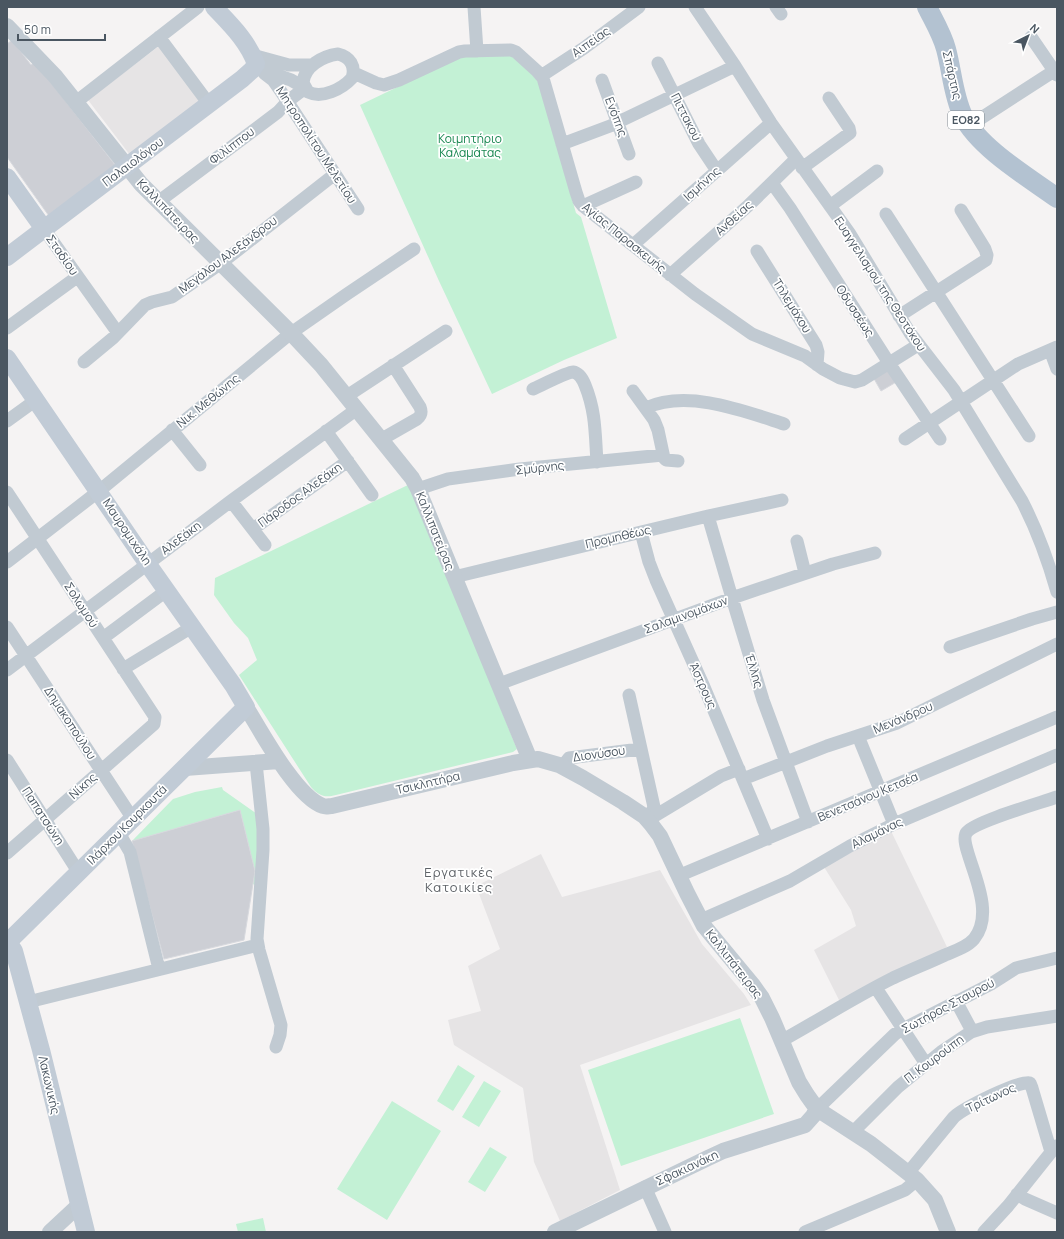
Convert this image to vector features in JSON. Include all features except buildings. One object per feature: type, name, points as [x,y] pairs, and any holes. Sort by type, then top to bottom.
[{"type":"main road","name":"Μητροπολίτου Μελετίου","points":[[214,7],[236,32],[256,63]]},
{"type":"main road","name":"Σπάρτης","points":[[927,7],[944,41],[957,98],[962,113],[969,126],[975,134],[996,154],[1057,198]]},
{"type":"main road","name":"Παλαιολόγου","points":[[7,257],[242,79],[252,70],[256,63]]},
{"type":"main road","name":"Σταδίου","points":[[7,177],[44,229]]},
{"type":"main road","name":"Μαυρομιχάλη","points":[[7,358],[166,591],[233,685],[246,707]]},
{"type":"main road","name":"Ιλάρχου Κουρκουτά","points":[[8,941],[79,873],[246,707]]},
{"type":"main road","name":"Λακωνικής","points":[[8,941],[14,951],[41,1050],[86,1232]]},
{"type":"street","points":[[76,102],[198,7]]},
{"type":"street","points":[[474,7],[477,51]]},
{"type":"street","name":"Αιπείας","points":[[541,76],[584,48],[639,7]]},
{"type":"street","name":"Ευαγγελισμού της Θεοτόκου","points":[[695,7],[771,123],[865,258],[918,345],[949,384],[961,402],[1031,518],[1038,532],[1057,592]]},
{"type":"street","name":"Καλλιπάτειρας","points":[[7,26],[49,68],[126,167],[158,202],[291,333]]},
{"type":"street","points":[[159,37],[209,104]]},
{"type":"street","points":[[969,126],[1056,73],[1031,37]]},
{"type":"street","points":[[354,73],[384,85],[400,80],[459,52],[502,50],[514,51],[541,76]]},
{"type":"street","points":[[256,63],[291,80],[314,95],[326,94],[349,82],[354,73],[354,67],[345,56],[338,54],[332,55],[313,65],[305,73],[303,78],[305,88]]},
{"type":"street","name":"Πιττακού","points":[[658,62],[699,144],[717,171]]},
{"type":"street","points":[[256,63],[299,66],[313,65]]},
{"type":"street","name":"Μητροπολίτου Μελετίου","points":[[256,63],[273,80],[288,101],[358,209]]},
{"type":"street","points":[[562,144],[618,122],[735,66]]},
{"type":"street","name":"Αγίας Παρασκευής","points":[[541,76],[579,201],[583,206],[695,294],[752,334],[805,356],[832,375],[845,380],[855,382],[862,380],[918,345]]},
{"type":"street","name":"Ενόπης","points":[[602,80],[629,154]]},
{"type":"street","name":"Φιλίππου","points":[[158,202],[278,112],[288,101],[305,88]]},
{"type":"street","name":"Ανθείας","points":[[670,275],[772,183],[799,164],[850,133],[849,128],[829,98]]},
{"type":"street","name":"Ισμήνης","points":[[633,245],[771,123]]},
{"type":"street","points":[[830,206],[877,171]]},
{"type":"street","name":"Μεγάλου Αλεξάνδρου","points":[[84,362],[118,333],[145,305],[172,297],[220,264],[335,174]]},
{"type":"street","points":[[583,206],[636,182]]},
{"type":"street","name":"Οδυσσέως","points":[[772,183],[790,208],[889,363],[940,439]]},
{"type":"street","points":[[899,316],[986,260],[986,249],[961,210]]},
{"type":"street","points":[[886,214],[1029,436]]},
{"type":"street","name":"Σταδίου","points":[[44,229],[118,333]]},
{"type":"street","name":"Νικ. Μεθώνης","points":[[7,562],[99,491],[291,333],[414,249]]},
{"type":"street","name":"Τηλεμάχου","points":[[757,251],[816,345],[818,352],[817,365]]},
{"type":"street","points":[[7,328],[78,277]]},
{"type":"street","points":[[346,396],[446,331]]},
{"type":"street","name":"Καλλιπατείρας","points":[[291,333],[321,365],[412,478],[418,489],[530,760]]},
{"type":"street","points":[[905,439],[1018,364],[1053,349],[1057,369]]},
{"type":"street","points":[[382,439],[418,419],[421,416],[422,411],[393,365]]},
{"type":"street","points":[[533,389],[570,373],[578,374],[582,378],[593,405],[597,462]]},
{"type":"street","points":[[633,391],[646,408],[657,427],[663,455],[666,460],[678,462]]},
{"type":"street","points":[[7,421],[36,400]]},
{"type":"street","points":[[646,408],[660,402],[689,401],[731,408],[784,424]]},
{"type":"street","name":"Αλεξάκη","points":[[7,670],[231,500],[357,409]]},
{"type":"street","points":[[172,430],[200,465]]},
{"type":"street","points":[[326,431],[372,495]]},
{"type":"street","name":"Σμύρνης","points":[[418,489],[448,479],[663,455]]},
{"type":"street","name":"Πάροδος Αλεξάκη","points":[[253,530],[348,461]]},
{"type":"street","name":"Σολωμού","points":[[7,492],[155,717]]},
{"type":"street","points":[[231,500],[265,545]]},
{"type":"street","name":"Προμηθέως","points":[[454,577],[708,516],[782,500]]},
{"type":"street","name":"Έλλης","points":[[708,516],[763,700],[808,822]]},
{"type":"street","name":"Άστρους","points":[[641,532],[649,562],[768,839]]},
{"type":"street","points":[[797,541],[805,573]]},
{"type":"street","name":"Σαλαμινομάχων","points":[[499,684],[732,598],[805,573],[875,552]]},
{"type":"street","points":[[103,638],[166,591]]},
{"type":"street","points":[[950,647],[1057,612]]},
{"type":"street","points":[[123,669],[192,627]]},
{"type":"street","name":"Δημακοπούλου","points":[[7,628],[133,819]]},
{"type":"street","name":"Μενάνδρου","points":[[648,820],[721,776],[741,774],[786,762],[827,746],[880,729],[916,714],[1057,644]]},
{"type":"street","points":[[628,695],[654,807],[648,820]]},
{"type":"street","points":[[185,768],[279,761],[246,707]]},
{"type":"street","name":"Νίκης","points":[[7,853],[154,724],[155,717]]},
{"type":"street","name":"Βενετσάνου Κετσέα","points":[[678,876],[1057,718]]},
{"type":"street","points":[[858,736],[894,824]]},
{"type":"street","name":"Διονύσου","points":[[562,767],[568,758],[640,749]]},
{"type":"street","name":"Αλαμάνας","points":[[701,920],[790,881],[850,846],[894,824],[1057,755]]},
{"type":"street","name":"Παπατσώνη","points":[[7,760],[79,873]]},
{"type":"street","name":"Καλλιπάτειρας","points":[[530,760],[543,760],[562,767],[622,802],[648,820],[660,836],[678,876],[701,920],[757,990],[772,1018],[799,1082],[817,1109],[876,1147],[913,1176],[935,1200],[948,1232]]},
{"type":"street","name":"Τσικλητήρα","points":[[279,761],[296,784],[306,794],[317,803],[327,806],[530,760]]},
{"type":"street","points":[[256,763],[263,829],[263,867],[258,917],[258,945],[281,1025],[280,1035],[276,1047]]},
{"type":"street","points":[[781,1041],[893,978],[957,950],[968,944],[976,937],[981,924],[983,907],[976,877],[964,842],[966,833],[970,829],[986,822],[1057,797]]},
{"type":"street","points":[[119,833],[130,852],[160,969]]},
{"type":"street","points":[[28,1002],[258,945]]},
{"type":"street","name":"Σωτήρος Σταυρού","points":[[817,1109],[903,1029],[991,984],[1016,968],[1057,958]]},
{"type":"street","points":[[876,988],[926,1064]]},
{"type":"street","points":[[956,1001],[972,1032]]},
{"type":"street","name":"Π. Κουρούπη","points":[[853,1132],[892,1093],[926,1064],[972,1032],[987,1027],[1057,1016]]},
{"type":"street","name":"Τρίτωνος","points":[[913,1176],[950,1122],[960,1113],[984,1099],[1027,1082],[1032,1088],[1054,1148]]},
{"type":"street","name":"Σφακιανάκη","points":[[555,1232],[645,1187],[723,1151],[805,1125],[817,1109]]},
{"type":"street","points":[[984,1232],[996,1220],[1054,1148]]},
{"type":"street","points":[[805,1232],[831,1227],[905,1190],[913,1176]]},
{"type":"street","points":[[645,1187],[665,1232]]},
{"type":"street","points":[[1017,1194],[1057,1213]]},
{"type":"street","points":[[50,1232],[79,1205]]},
{"type":"shaded area","points":[[159,46],[200,101],[130,155],[88,100]]},
{"type":"shaded area","points":[[891,831],[947,947],[840,1002],[814,950],[856,926],[851,910],[824,867]]},
{"type":"shaded area","points":[[541,854],[562,897],[660,870],[702,944],[744,994],[751,1005],[580,1065],[620,1190],[560,1221],[534,1162],[523,1088],[454,1045],[448,1020],[481,1011],[468,966],[500,949],[476,886]]},
{"type":"green space","name":"Κοιμητήριο Καλαμάτας","points":[[462,56],[512,56],[532,74],[539,83],[576,213],[581,217],[617,338],[564,360],[492,394],[439,281],[360,105]]},
{"type":"green space","points":[[410,484],[517,749],[513,752],[336,795],[322,796],[311,787],[239,675],[257,660],[248,638],[234,623],[214,595],[215,578]]},
{"type":"green space","points":[[222,787],[223,790],[257,814],[259,824],[255,885],[253,884],[255,871],[240,810],[132,841],[173,799],[195,792]]},
{"type":"green space","points":[[740,1018],[774,1114],[621,1166],[588,1070]]},
{"type":"green space","points":[[458,1065],[475,1076],[453,1111],[437,1101]]},
{"type":"green space","points":[[484,1081],[501,1091],[479,1127],[462,1117]]},
{"type":"green space","points":[[392,1101],[441,1131],[387,1220],[337,1189]]},
{"type":"green space","points":[[490,1147],[507,1157],[485,1192],[468,1182]]},
{"type":"green space","points":[[263,1218],[266,1232],[238,1232],[236,1224]]},
{"type":"district","name":"Εργατικές Κατοικίες","points":[[459,880]]}]
